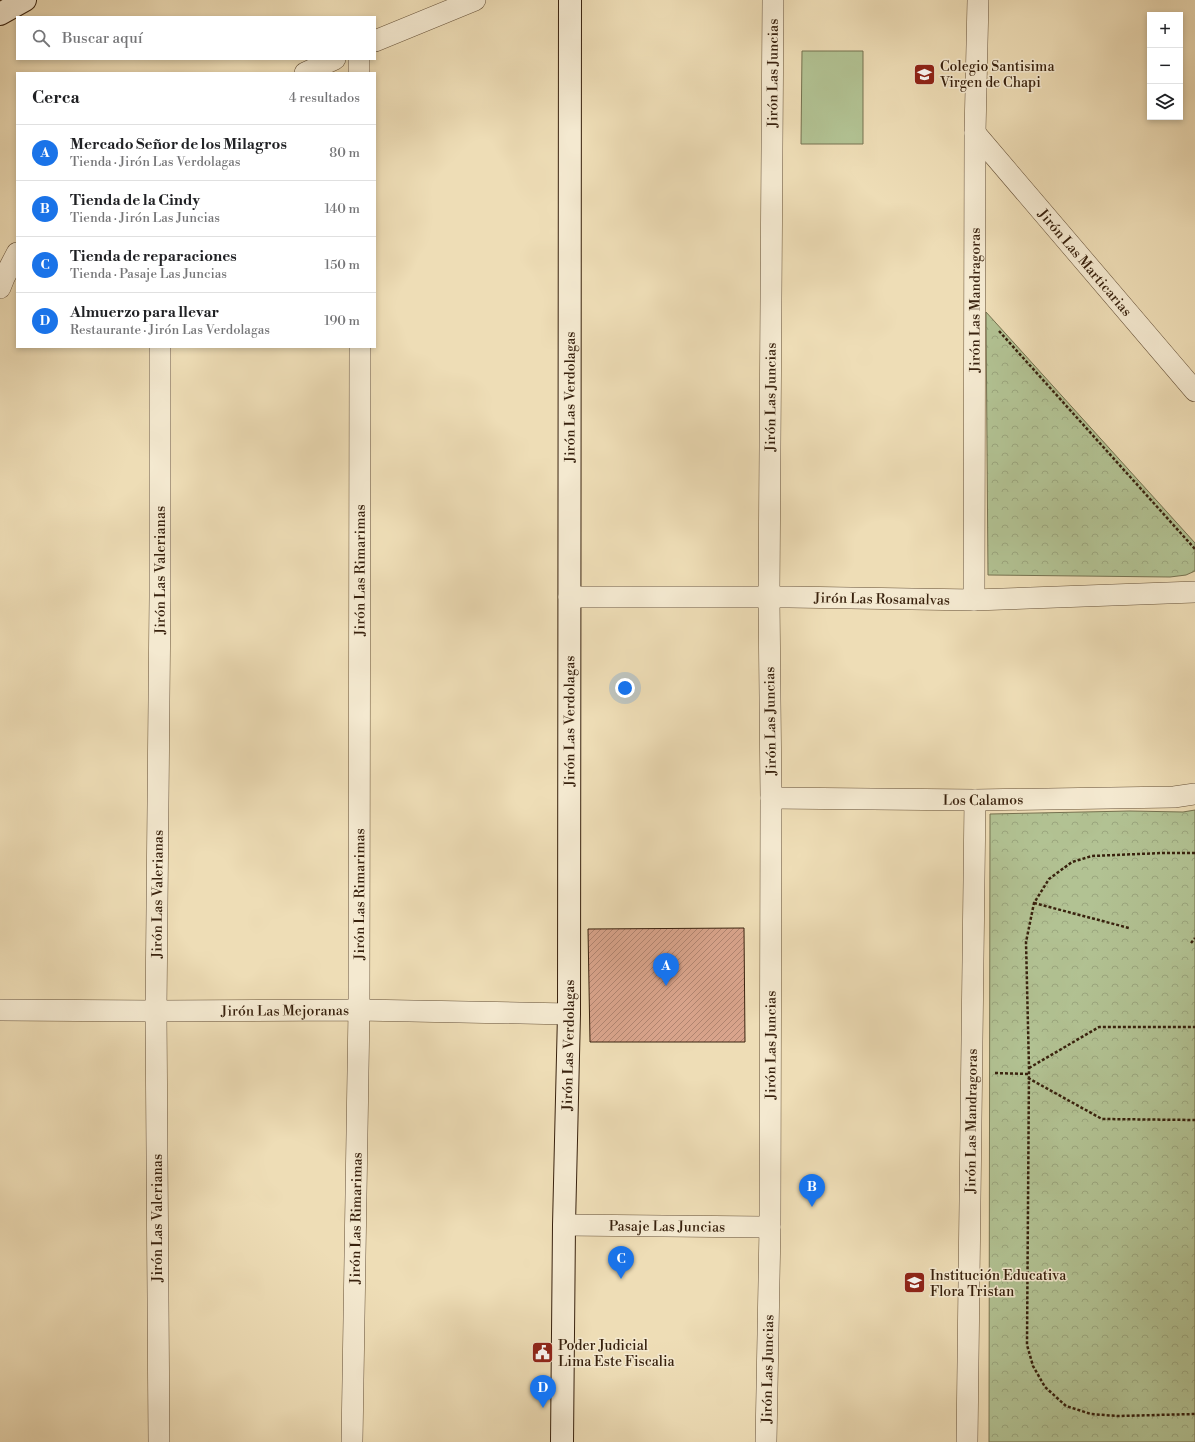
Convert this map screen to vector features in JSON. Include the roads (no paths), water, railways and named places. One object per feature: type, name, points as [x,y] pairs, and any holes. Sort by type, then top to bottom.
[{"type":"street","points":[[0,14],[24,0]]},
{"type":"street","points":[[376,42],[475,0]]},
{"type":"street","name":"Jirón Las Verdolagas","points":[[562,1442],[564,1225],[569,1014],[570,0]]},
{"type":"street","name":"Jirón Las Juncias","points":[[766,1442],[770,1227],[771,798],[769,597],[773,0]]},
{"type":"street","name":"Jirón Las Mandragoras","points":[[974,600],[975,133],[978,0]]},
{"type":"street","points":[[306,72],[333,60]]},
{"type":"street","points":[[360,60],[360,72]]},
{"type":"street","name":"Jirón Las Marticarias","points":[[975,133],[1195,391]]},
{"type":"street","points":[[0,288],[16,255]]},
{"type":"street","name":"Jirón Las Valerianas","points":[[159,1442],[156,1011],[160,613],[160,348]]},
{"type":"street","name":"Jirón Las Rimarimas","points":[[352,1442],[359,1010],[360,348]]},
{"type":"street","name":"Jirón Las Rosamalvas","points":[[569,597],[769,597],[974,600],[1195,592]]},
{"type":"street","name":"Los Calamos","points":[[771,798],[975,800],[1174,796],[1195,794]]},
{"type":"street","name":"Jirón Las Mandragoras","points":[[967,1442],[975,800]]},
{"type":"street","name":"Jirón Las Mejoranas","points":[[0,1010],[359,1010],[569,1014]]},
{"type":"street","name":"Pasaje Las Juncias","points":[[564,1225],[770,1227]]},
{"type":"place","name":"Colegio Santisima Virgen de Chapi","points":[[925,74]]},
{"type":"place","name":"Mercado Señor de los Milagros","points":[[666,986]]},
{"type":"place","name":"Tienda de la Cindy","points":[[812,1207]]},
{"type":"place","name":"Tienda de reparaciones","points":[[621,1279]]},
{"type":"place","name":"Institución Educativa Flora Tristan","points":[[915,1283]]},
{"type":"place","name":"Poder Judicial Lima Este Fiscalia","points":[[542,1353]]},
{"type":"place","name":"Almuerzo para llevar","points":[[543,1408]]}]
